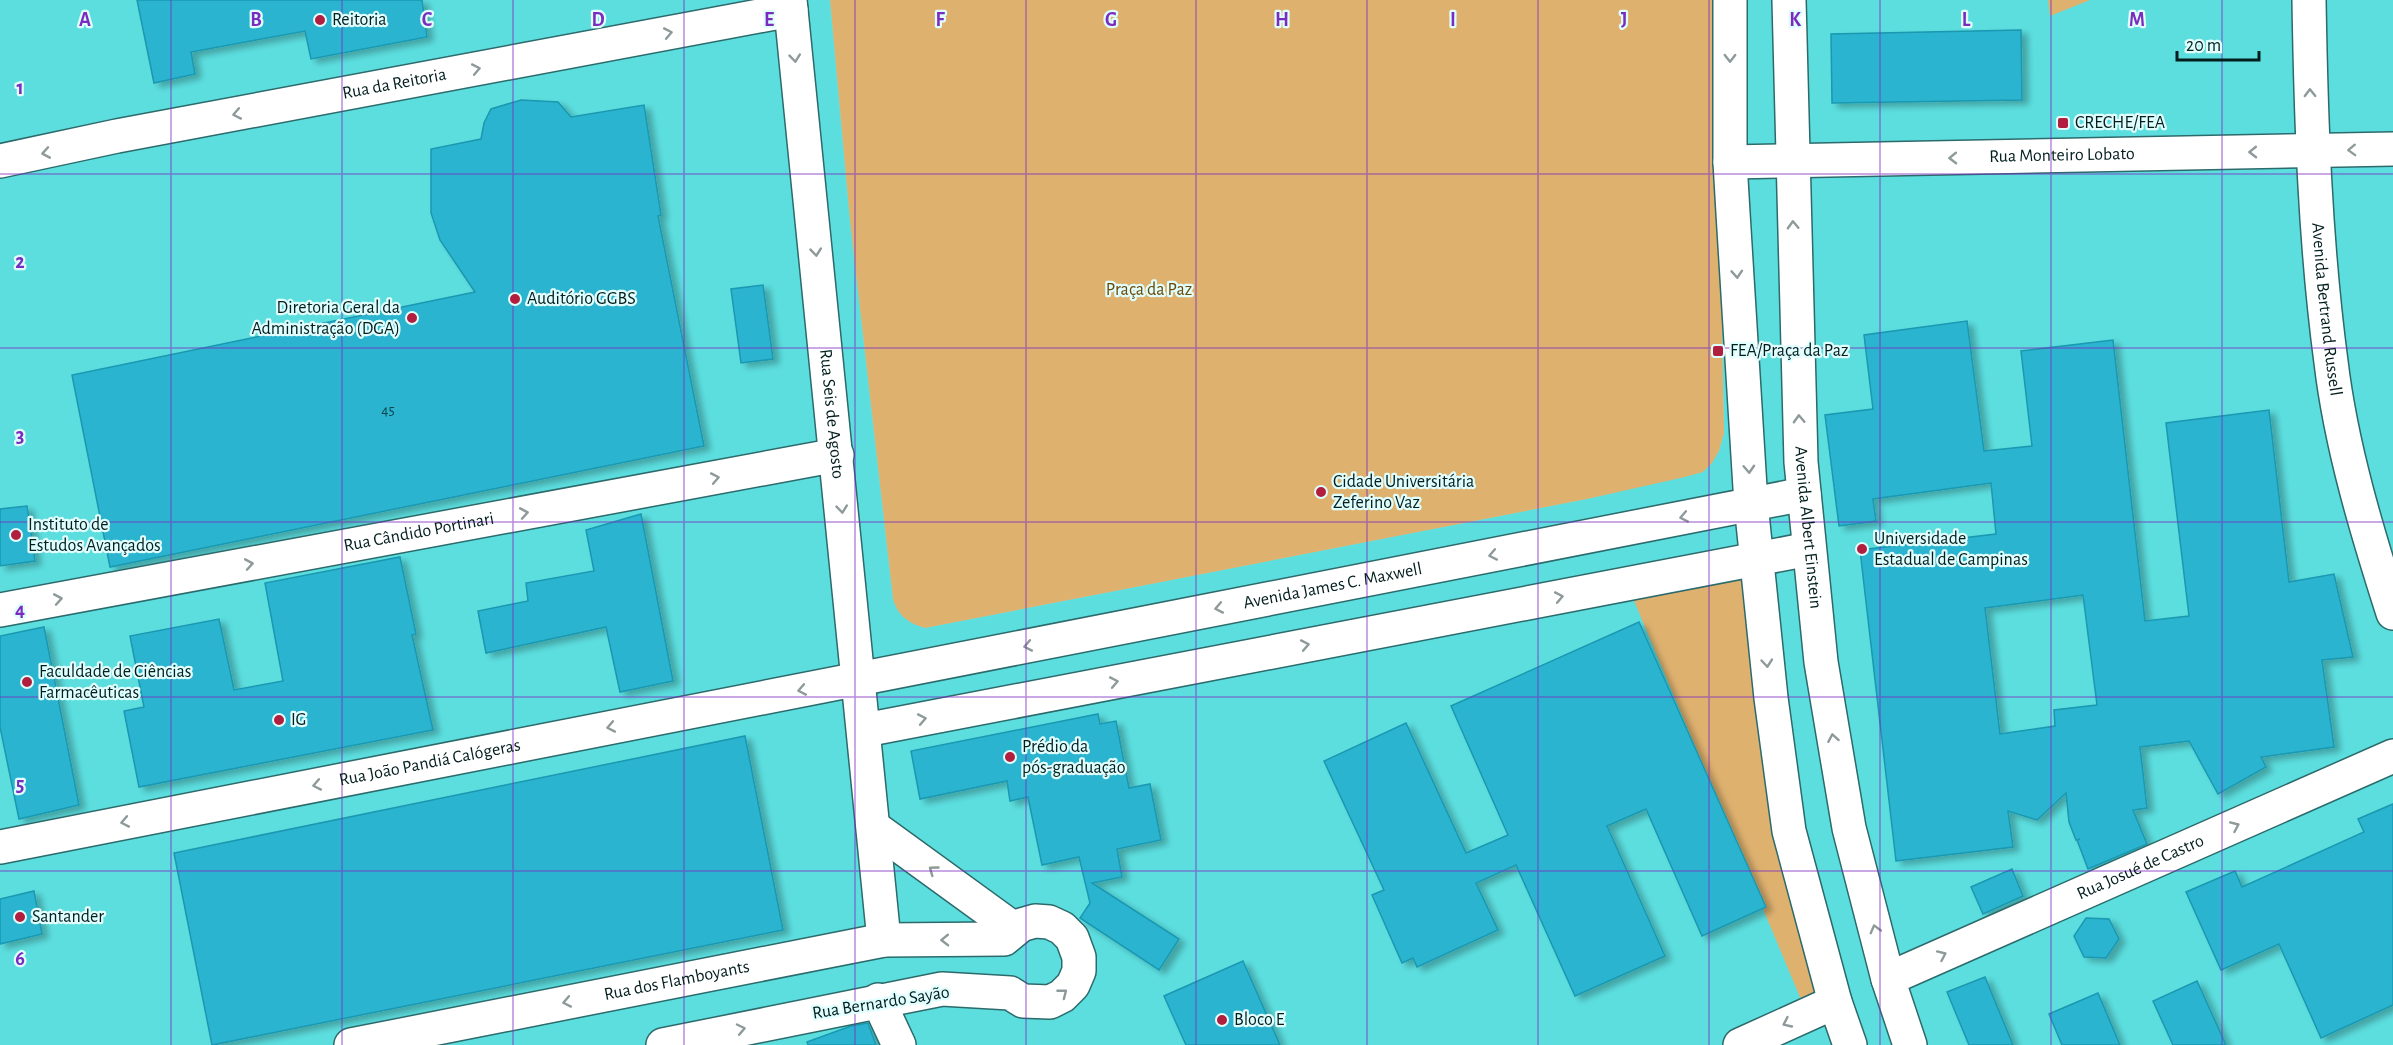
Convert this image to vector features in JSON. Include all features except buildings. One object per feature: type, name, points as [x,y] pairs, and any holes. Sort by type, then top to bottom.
[{"type":"street","points":[[1730,0],[1730,162],[1751,504],[1771,698],[1789,831],[1835,1002],[1850,1045]]},
{"type":"street","name":"Avenida Albert Einstein","points":[[1789,0],[1792,161],[1804,494],[1821,662],[1849,828],[1888,979],[1910,1045]]},
{"type":"street","name":"Avenida Bertrand Russell","points":[[2309,0],[2311,151],[2331,364],[2357,490],[2393,613]]},
{"type":"street","name":"Rua da Reitoria","points":[[0,161],[790,5]]},
{"type":"street","name":"Rua Seis de Agosto","points":[[790,5],[860,678],[884,940]]},
{"type":"street","name":"Rua Monteiro Lobato","points":[[1730,162],[2393,149]]},
{"type":"street","name":"Rua Cândido Portinari","points":[[0,610],[837,455]]},
{"type":"street","name":"Avenida James C. Maxwell","points":[[860,678],[1804,494]]},
{"type":"street","points":[[865,730],[1809,549]]},
{"type":"street","name":"Rua João Pandiá Calógeras","points":[[0,847],[860,678]]},
{"type":"street","name":"Rua Josué de Castro","points":[[1888,979],[2393,756]]},
{"type":"street","points":[[875,828],[1009,934]]},
{"type":"street","name":"Rua Bernardo Sayão","points":[[663,1045],[878,1000],[942,989],[1010,993],[1023,1001],[1037,1004],[1050,1002],[1062,996],[1073,985],[1079,971],[1079,957],[1072,938],[1062,928],[1049,922],[1035,921],[1009,934]]},
{"type":"street","name":"Rua dos Flamboyants","points":[[351,1045],[884,940],[1009,934]]},
{"type":"street","points":[[878,1000],[899,1045]]},
{"type":"street","points":[[1740,1045],[1835,1002]]},
{"type":"shaded area","name":"Universidade Estadual de Campinas","points":[[0,0],[830,0],[850,221],[893,599],[925,628],[1587,499],[1703,472],[1719,451],[1724,433],[1716,0],[2393,0],[2393,1045],[0,1045]]},
{"type":"green space","name":"Praça da Paz","points":[[830,0],[1716,0],[1724,433],[1719,451],[1703,472],[1587,499],[925,628],[914,624],[904,618],[893,599],[850,221]]},
{"type":"green space","points":[[2048,0],[2090,0],[2050,16]]},
{"type":"green space","points":[[1757,559],[1835,1002],[1807,1014],[1627,584]]},
{"type":"place","name":"Reitoria","points":[[320,20]]},
{"type":"place","name":"CRECHE/FEA","points":[[2063,123]]},
{"type":"place","name":"Auditório GGBS","points":[[515,299]]},
{"type":"place","name":"Diretoria Geral da Administração (DGA)","points":[[412,318]]},
{"type":"place","name":"FEA/Praça da Paz","points":[[1718,351]]},
{"type":"place","name":"Cidade Universitária Zeferino Vaz","points":[[1321,492]]},
{"type":"place","name":"Instituto de Estudos Avançados","points":[[16,535]]},
{"type":"place","name":"Universidade Estadual de Campinas","points":[[1862,549]]},
{"type":"place","name":"Faculdade de Ciências Farmacêuticas","points":[[27,682]]},
{"type":"place","name":"IG","points":[[279,720]]},
{"type":"place","name":"Prédio da pós-graduação","points":[[1010,757]]},
{"type":"place","name":"Santander","points":[[20,917]]},
{"type":"place","name":"Bloco E","points":[[1222,1020]]}]
